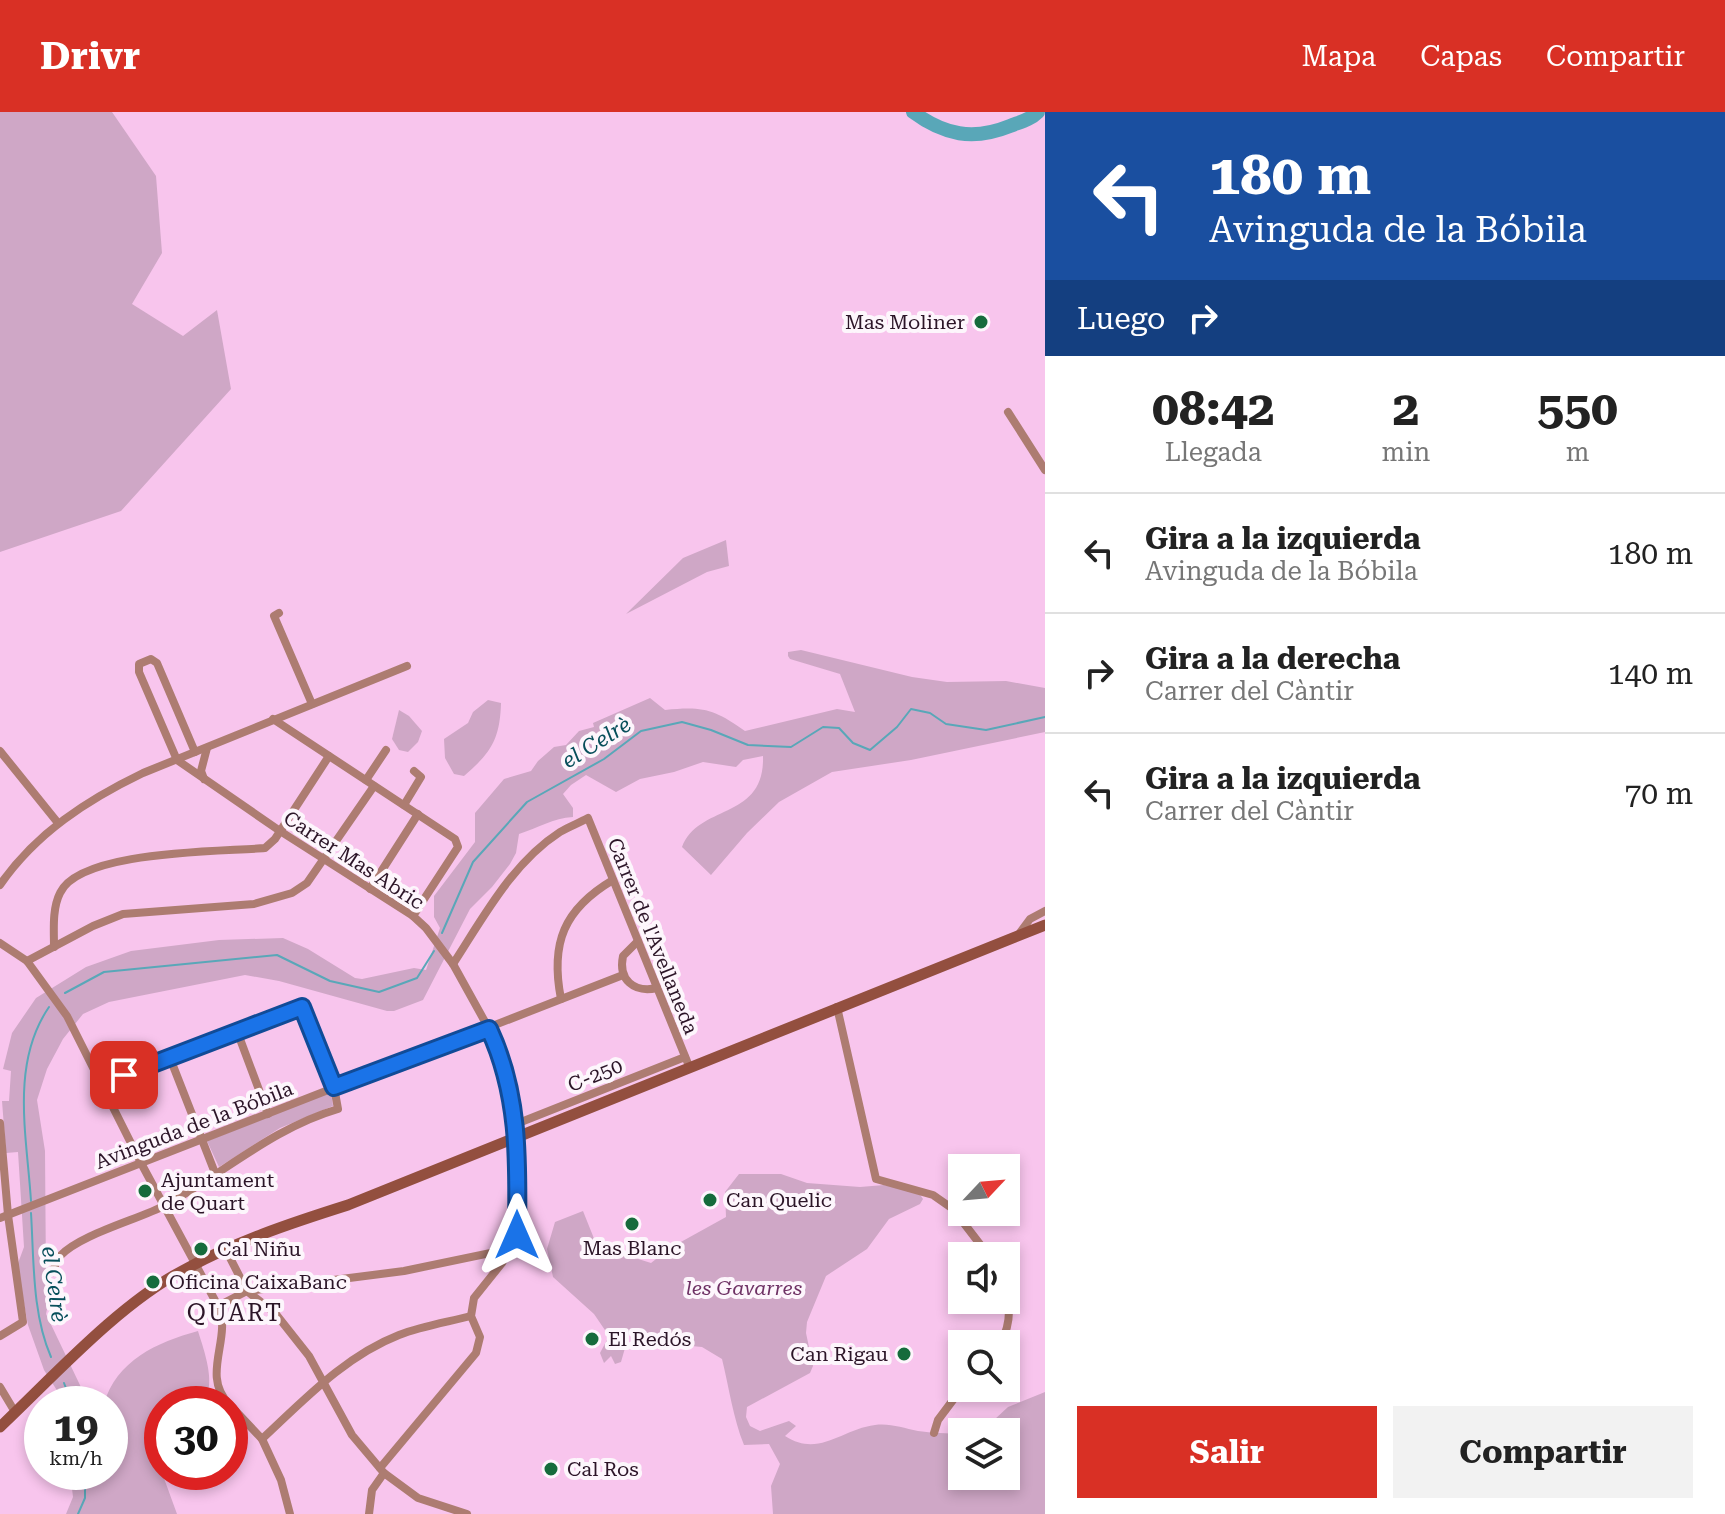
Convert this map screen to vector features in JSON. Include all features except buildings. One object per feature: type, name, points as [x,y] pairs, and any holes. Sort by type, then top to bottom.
[{"type":"main road","name":"C-250","points":[[0,1427],[67,1362],[140,1298],[181,1271],[281,1226],[348,1205],[517,1129],[1045,925]]},
{"type":"street","points":[[1008,412],[1045,470]]},
{"type":"street","points":[[279,613],[274,616],[312,704]]},
{"type":"street","points":[[177,760],[139,672],[139,664],[151,659],[157,663],[195,752]]},
{"type":"street","points":[[0,885],[36,843],[58,823],[105,792],[273,719],[407,666]]},
{"type":"street","points":[[273,719],[455,839],[458,847],[413,916]]},
{"type":"street","points":[[205,780],[201,771],[207,748]]},
{"type":"street","points":[[27,961],[93,926],[123,914],[254,904],[292,893],[307,883],[324,859],[370,783],[386,750]]},
{"type":"street","points":[[0,751],[58,823]]},
{"type":"street","points":[[54,947],[55,907],[66,884],[103,864],[134,858],[265,848],[280,831],[329,756]]},
{"type":"street","name":"Carrer Mas Abric","points":[[177,760],[280,831],[413,916],[453,964],[502,1057],[517,1129],[517,1235],[511,1249]]},
{"type":"street","points":[[404,805],[421,777],[414,771]]},
{"type":"street","points":[[370,889],[418,814]]},
{"type":"street","name":"Carrer de l'Avellaneda","points":[[453,964],[491,902],[528,860],[559,833],[588,818],[687,1061]]},
{"type":"street","points":[[561,999],[556,974],[557,955],[565,928],[581,903],[613,880]]},
{"type":"street","points":[[1019,935],[1030,919],[1045,911]]},
{"type":"street","points":[[638,941],[623,956],[623,975],[628,983],[645,991],[657,988]]},
{"type":"street","points":[[0,943],[27,961],[67,1016],[218,1306],[224,1326],[217,1350],[218,1386]]},
{"type":"street","name":"Avinguda de la Bóbila","points":[[4,1217],[623,975]]},
{"type":"street","points":[[53,1272],[58,1257],[79,1243],[165,1205],[281,1132],[314,1116],[338,1109],[334,1087],[302,1007],[100,1084]]},
{"type":"street","points":[[837,1007],[876,1179],[933,1195],[953,1209],[978,1242]]},
{"type":"street","points":[[237,1031],[268,1114]]},
{"type":"street","points":[[170,1058],[215,1173]]},
{"type":"street","points":[[0,1123],[4,1217],[23,1322],[0,1336]]},
{"type":"street","points":[[218,1306],[247,1291],[404,1271],[511,1249]]},
{"type":"street","points":[[369,1514],[372,1490],[382,1471],[415,1423],[476,1353],[480,1337],[471,1316],[474,1298],[511,1249]]},
{"type":"street","points":[[226,1250],[247,1291],[275,1313],[309,1356],[352,1435],[382,1471],[418,1498],[467,1514]]},
{"type":"street","points":[[262,1439],[323,1382],[362,1353],[400,1334],[471,1316]]},
{"type":"street","points":[[0,1387],[15,1412]]},
{"type":"street","points":[[934,1433],[938,1420],[952,1402]]},
{"type":"street","points":[[248,1425],[262,1439],[281,1480],[290,1514]]},
{"type":"green space","points":[[0,112],[112,112],[156,176],[162,253],[132,304],[183,336],[217,310],[231,389],[121,511],[0,552]]},
{"type":"green space","points":[[726,540],[729,566],[707,572],[626,614],[683,558]]},
{"type":"green space","points":[[801,650],[912,677],[947,682],[1006,681],[1045,688],[1045,732],[911,760],[832,772],[779,802],[711,875],[682,847],[690,833],[702,823],[743,802],[754,791],[761,777],[763,756],[743,760],[736,767],[703,762],[640,779],[616,792],[586,775],[563,794],[573,808],[573,817],[552,821],[519,834],[516,853],[510,864],[470,909],[423,1000],[387,1011],[279,981],[245,975],[109,1002],[83,1014],[63,1039],[47,1069],[37,1100],[45,1151],[46,1279],[51,1289],[46,1314],[80,1386],[54,1386],[44,1370],[28,1325],[17,1266],[24,1247],[18,1152],[6,1153],[2,1101],[9,1101],[11,1071],[3,1069],[12,1033],[36,998],[86,967],[131,951],[219,940],[283,938],[308,949],[355,978],[414,968],[426,970],[440,928],[434,917],[434,896],[475,842],[475,813],[504,779],[531,771],[554,747],[566,745],[579,731],[594,727],[593,723],[650,698],[665,710],[689,708],[708,711],[745,731],[837,709],[855,712],[840,674],[790,659],[788,652]]},
{"type":"green space","points":[[488,700],[501,703],[496,736],[481,760],[464,776],[454,774],[445,758],[444,739],[468,723],[473,712]]},
{"type":"green space","points":[[399,710],[422,731],[418,742],[408,752],[399,750],[392,739]]},
{"type":"green space","points":[[331,1092],[333,1106],[280,1128],[219,1167],[207,1141]]},
{"type":"green space","name":"les Gavarres","points":[[739,1174],[781,1174],[807,1183],[860,1187],[884,1185],[919,1193],[923,1199],[920,1204],[889,1219],[867,1249],[826,1276],[807,1322],[806,1333],[813,1366],[810,1373],[747,1407],[746,1417],[750,1426],[760,1431],[789,1421],[796,1426],[785,1436],[809,1444],[881,1425],[948,1433],[948,1490],[1020,1490],[1020,1418],[996,1418],[1008,1407],[1045,1392],[1045,1514],[773,1514],[771,1486],[780,1464],[769,1444],[744,1445],[722,1359],[702,1347],[638,1341],[629,1334],[621,1362],[615,1364],[611,1356],[604,1363],[600,1353],[609,1336],[594,1314],[553,1277],[547,1249],[555,1222],[583,1211],[597,1246],[651,1263],[670,1248],[726,1217],[725,1192]]},
{"type":"green space","points":[[198,1331],[209,1371],[209,1386],[144,1386],[144,1490],[168,1490],[177,1514],[66,1514],[73,1497],[72,1490],[128,1490],[128,1386],[112,1386],[128,1365],[168,1341]]},
{"type":"waterway","points":[[913,112],[936,126],[971,134],[996,131],[1038,112]]},
{"type":"waterway","name":"el Celrè","points":[[442,933],[473,862],[527,802],[604,759],[641,731],[682,722],[748,745],[791,747],[823,727],[839,728],[853,743],[870,750],[897,727],[911,709],[930,713],[946,724],[986,730],[1045,717]]},
{"type":"waterway","name":"el Celrè","points":[[65,993],[104,972],[277,955],[330,981],[379,992],[417,978],[434,951]]},
{"type":"waterway","name":"el Celrè","points":[[31,1201],[25,1127],[25,1077],[29,1052],[49,1007]]},
{"type":"waterway","name":"el Celrè","points":[[31,1213],[37,1305],[51,1357]]},
{"type":"waterway","name":"el Celrè","points":[[78,1514],[85,1490]]},
{"type":"place","name":"Mas Moliner","points":[[981,322]]},
{"type":"place","name":"Ajuntament de Quart","points":[[145,1191]]},
{"type":"place","name":"Can Quelic","points":[[710,1200]]},
{"type":"place","name":"Mas Blanc","points":[[632,1224]]},
{"type":"place","name":"Cal Niñu","points":[[201,1249]]},
{"type":"place","name":"Oficina CaixaBanc","points":[[153,1282]]},
{"type":"place","name":"El Redós","points":[[592,1339]]},
{"type":"place","name":"Can Rigau","points":[[904,1354]]},
{"type":"place","name":"Cal Ros","points":[[551,1469]]},
{"type":"district","name":"QUART","points":[[235,1313]]},
{"type":"route","points":[[124,1075],[302,1007],[334,1087],[489,1029],[502,1057],[518,1135],[517,1235]]}]
